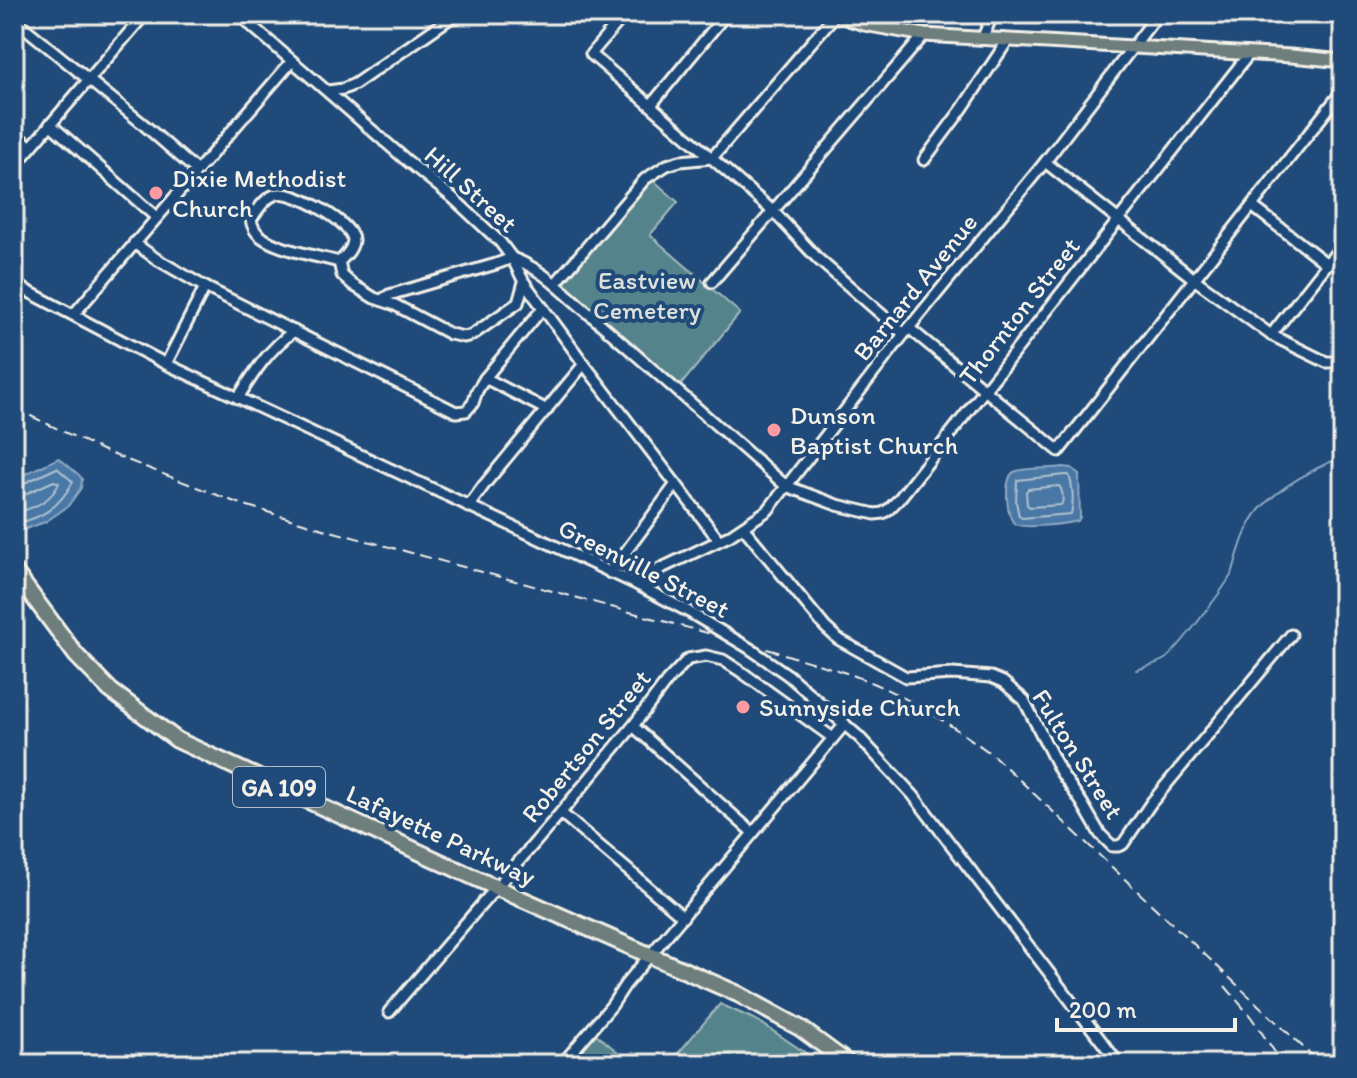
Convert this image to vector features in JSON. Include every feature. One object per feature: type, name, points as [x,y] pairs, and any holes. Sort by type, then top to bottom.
[{"type":"highway","name":"Lafayette Parkway","points":[[14,571],[76,655],[110,690],[177,740],[497,888],[725,987],[778,1015],[849,1064]]},
{"type":"main road","points":[[833,14],[864,24],[924,35],[1343,61]]},
{"type":"street","points":[[14,167],[145,14]]},
{"type":"street","name":"Hill Street","points":[[238,14],[464,207],[512,258],[537,269],[786,486]]},
{"type":"street","points":[[328,91],[355,84],[456,14]]},
{"type":"street","points":[[625,14],[591,54],[774,212],[818,259],[1059,451],[1343,90]]},
{"type":"street","points":[[651,105],[726,14]]},
{"type":"street","points":[[555,284],[645,179],[667,165],[712,158],[833,14]]},
{"type":"street","points":[[864,24],[873,14]]},
{"type":"street","points":[[982,39],[993,14]]},
{"type":"street","name":"Barnard Avenue","points":[[638,585],[649,574],[743,527],[768,510],[906,331],[1045,162],[1158,14]]},
{"type":"street","points":[[14,19],[197,171]]},
{"type":"street","points":[[712,282],[924,35]]},
{"type":"street","points":[[924,160],[1008,40]]},
{"type":"street","name":"Thornton Street","points":[[786,486],[837,505],[875,514],[883,513],[899,499],[1249,54]]},
{"type":"street","points":[[74,314],[292,61]]},
{"type":"street","points":[[50,124],[156,217]]},
{"type":"street","points":[[14,133],[31,147]]},
{"type":"street","points":[[1045,162],[1271,335],[1326,362],[1343,362]]},
{"type":"street","points":[[280,193],[302,198],[327,213],[352,236],[348,253],[339,262],[295,251],[262,237],[251,219],[274,195],[280,193]]},
{"type":"street","points":[[1252,206],[1327,264]]},
{"type":"street","points":[[134,243],[205,287],[456,412],[466,411],[473,403],[485,378],[540,305]]},
{"type":"street","points":[[1271,335],[1343,244]]},
{"type":"street","points":[[381,300],[512,258],[540,305],[718,539]]},
{"type":"street","points":[[339,262],[342,275],[374,298],[450,334],[464,337],[479,331],[518,303],[524,282]]},
{"type":"street","name":"Greenville Street","points":[[14,284],[166,364],[638,585],[741,642],[788,675],[845,724],[913,795],[1119,1064]]},
{"type":"street","points":[[166,364],[205,287]]},
{"type":"street","points":[[518,303],[540,305]]},
{"type":"street","points":[[238,398],[258,365],[294,331]]},
{"type":"street","points":[[468,507],[584,364]]},
{"type":"street","points":[[485,378],[547,410]]},
{"type":"street","points":[[610,573],[676,484]]},
{"type":"street","name":"Fulton Street","points":[[743,527],[838,639],[906,677],[953,674],[991,677],[1003,682],[1024,700],[1060,771],[1100,834],[1112,846],[1123,844],[1151,803],[1291,635]]},
{"type":"street","name":"Robertson Street","points":[[389,1012],[561,813],[683,662],[695,657],[723,660],[833,738]]},
{"type":"street","points":[[566,1063],[651,955],[845,724]]},
{"type":"street","points":[[633,726],[753,833]]},
{"type":"street","points":[[561,813],[683,917]]},
{"type":"green space","name":"Eastview Cemetery","points":[[652,179],[678,202],[650,235],[740,313],[680,386],[561,283]]},
{"type":"green space","points":[[720,1004],[758,1021],[822,1064],[669,1064]]},
{"type":"green space","points":[[596,1034],[632,1064],[570,1064]]},
{"type":"water","points":[[59,458],[82,479],[81,488],[68,506],[57,514],[17,532],[14,528],[14,479]]},
{"type":"water","points":[[1072,468],[1079,474],[1078,521],[1036,526],[1015,524],[1007,498],[1008,482],[1014,472]]},
{"type":"waterway","points":[[1136,670],[1165,659],[1201,617],[1233,571],[1246,531],[1260,509],[1288,485],[1343,456]]},
{"type":"railway","points":[[14,408],[104,451],[235,502],[323,529],[774,651],[887,689],[994,756],[1321,1064]]},
{"type":"railway","points":[[1225,986],[1283,1064]]},
{"type":"place","name":"Dixie Methodist Church","points":[[156,193]]},
{"type":"place","name":"Dunson Baptist Church","points":[[774,430]]},
{"type":"place","name":"Sunnyside Church","points":[[743,707]]}]
